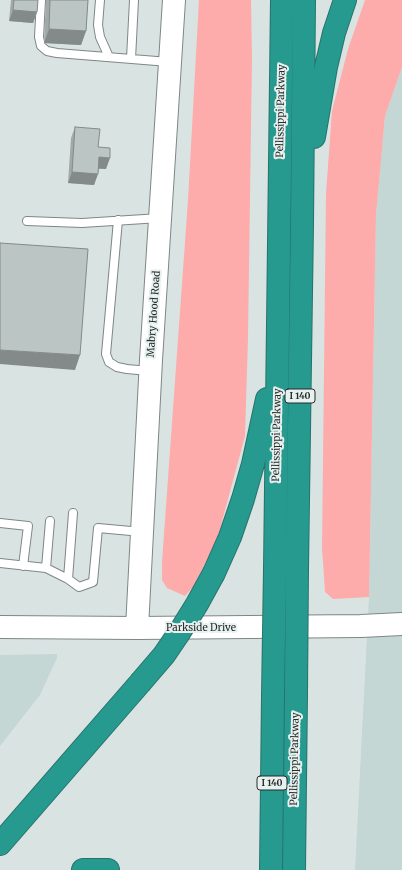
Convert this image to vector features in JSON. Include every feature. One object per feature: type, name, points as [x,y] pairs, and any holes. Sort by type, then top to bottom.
[{"type":"highway","points":[[268,0],[272,93],[280,182]]},
{"type":"highway","name":"Pellissippi Parkway","points":[[271,870],[282,0]]},
{"type":"highway","name":"Pellissippi Parkway","points":[[294,870],[304,0]]},
{"type":"highway","points":[[302,224],[326,67],[334,34],[345,0]]},
{"type":"highway","points":[[0,844],[164,655],[197,604],[214,573],[244,499],[256,451],[277,351]]},
{"type":"highway","points":[[295,784],[301,829],[310,870]]},
{"type":"highway","points":[[83,870],[108,870]]},
{"type":"street","name":"Mabry Hood Road","points":[[137,628],[174,0]]},
{"type":"street","name":"Parkside Drive","points":[[0,627],[137,628],[360,626],[402,624]]},
{"type":"lane","points":[[41,0],[39,37],[41,46],[48,51],[57,54],[170,62]]},
{"type":"lane","points":[[100,0],[98,25],[100,37],[110,57]]},
{"type":"lane","points":[[130,59],[134,0]]},
{"type":"lane","points":[[27,221],[82,223],[160,218]]},
{"type":"lane","points":[[118,220],[106,354],[109,362],[117,367],[151,371]]},
{"type":"lane","points":[[68,579],[73,513]]},
{"type":"lane","points":[[46,568],[50,521]]},
{"type":"lane","points":[[0,523],[28,526],[23,566]]},
{"type":"lane","points":[[0,563],[46,568],[68,579],[79,587],[93,582],[98,528],[142,532]]},
{"type":"shaded area","points":[[199,0],[251,0],[252,58],[248,338],[245,436],[217,540],[193,587],[185,596],[167,588],[162,580],[162,562],[188,200]]},
{"type":"shaded area","points":[[365,0],[402,0],[402,67],[385,116],[376,215],[369,597],[333,599],[325,592],[322,548],[326,193],[332,111],[348,49]]},
{"type":"shaded area","points":[[402,67],[402,870],[355,870],[369,597],[376,215],[385,116]]},
{"type":"shaded area","points":[[57,654],[57,658],[40,695],[0,746],[0,655]]},
{"type":"building","points":[[14,0],[38,0],[37,12],[13,10]]},
{"type":"building","points":[[50,0],[88,0],[86,31],[49,29]]},
{"type":"building","points":[[75,127],[100,129],[98,147],[110,148],[110,158],[99,157],[98,174],[72,172]]},
{"type":"building","points":[[0,243],[88,249],[80,355],[0,350]]}]
